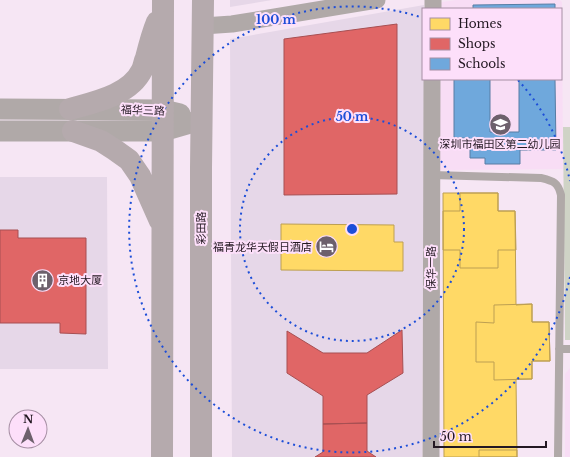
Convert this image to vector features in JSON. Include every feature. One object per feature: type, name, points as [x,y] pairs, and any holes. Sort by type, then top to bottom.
[{"type":"main road","name":"彩田路","points":[[202,1],[202,457]]},
{"type":"main road","points":[[70,109],[106,99],[117,94],[136,79],[142,70],[163,3]]},
{"type":"main road","points":[[162,457],[163,3]]},
{"type":"main road","points":[[73,131],[101,141],[129,160],[140,176],[162,225]]},
{"type":"street","points":[[203,26],[232,24],[377,0]]},
{"type":"street","name":"保华一路","points":[[430,457],[432,80]]},
{"type":"street","name":"福华三路","points":[[0,109],[70,109],[163,120],[201,120]]},
{"type":"street","name":"福华三路","points":[[0,131],[73,131],[163,120]]},
{"type":"lane","points":[[432,175],[541,178],[552,181],[559,187],[561,195],[558,457]]},
{"type":"lane","points":[[559,349],[570,348]]},
{"type":"shaded area","points":[[230,0],[272,0],[230,7]]},
{"type":"shaded area","name":"深圳市福田区第二幼儿园","points":[[456,0],[560,0],[562,2],[563,169],[437,170],[436,80],[562,80],[562,8],[436,8],[436,3]]},
{"type":"shaded area","points":[[424,5],[424,8],[422,8],[422,80],[424,80],[422,457],[232,457],[230,39]]},
{"type":"shaded area","points":[[563,127],[570,127],[570,340],[565,340]]},
{"type":"shaded area","name":"京地大厦","points":[[0,177],[107,177],[108,369],[0,369]]},
{"type":"shaded area","points":[[570,368],[570,457],[565,457],[565,374]]},
{"type":"building: Homes","points":[[443,193],[498,193],[498,211],[515,211],[516,305],[532,304],[532,322],[549,322],[550,361],[532,361],[532,379],[516,379],[517,457],[444,457]]},
{"type":"building: Homes","points":[[460,193],[498,193],[498,211],[515,211],[516,250],[498,250],[498,268],[460,268],[460,250],[443,250],[443,211],[460,211]]},
{"type":"building: Homes","name":"福青龙华天假日酒店","points":[[281,224],[394,225],[394,242],[403,242],[403,271],[281,270]]},
{"type":"building: Homes","points":[[532,304],[532,322],[549,322],[550,361],[532,361],[532,379],[494,380],[494,362],[476,362],[476,322],[494,323],[494,305]]},
{"type":"building: Homes","points":[[479,450],[517,450],[517,457],[479,457]]},
{"type":"building: Shops","points":[[397,24],[397,194],[284,195],[284,39]]},
{"type":"building: Shops","name":"京地大厦","points":[[0,230],[18,230],[18,238],[86,238],[86,334],[60,333],[60,323],[0,323]]},
{"type":"building: Shops","points":[[402,330],[403,373],[367,395],[367,423],[323,424],[323,396],[287,373],[287,331],[323,353],[367,353]]},
{"type":"building: Shops","points":[[367,423],[367,451],[376,457],[315,457],[323,452],[323,424]]},
{"type":"building: Schools","points":[[555,4],[555,8],[473,8],[473,5]]},
{"type":"building: Schools","points":[[454,80],[490,80],[490,132],[519,132],[519,80],[555,80],[556,150],[520,150],[520,164],[485,164],[485,158],[470,158],[470,138],[454,138]]},
{"type":"place","name":"深圳市福田区第二幼儿园","points":[[500,124]]},
{"type":"place","name":"福青龙华天假日酒店","points":[[327,247]]},
{"type":"place","name":"京地大厦","points":[[43,280]]}]
